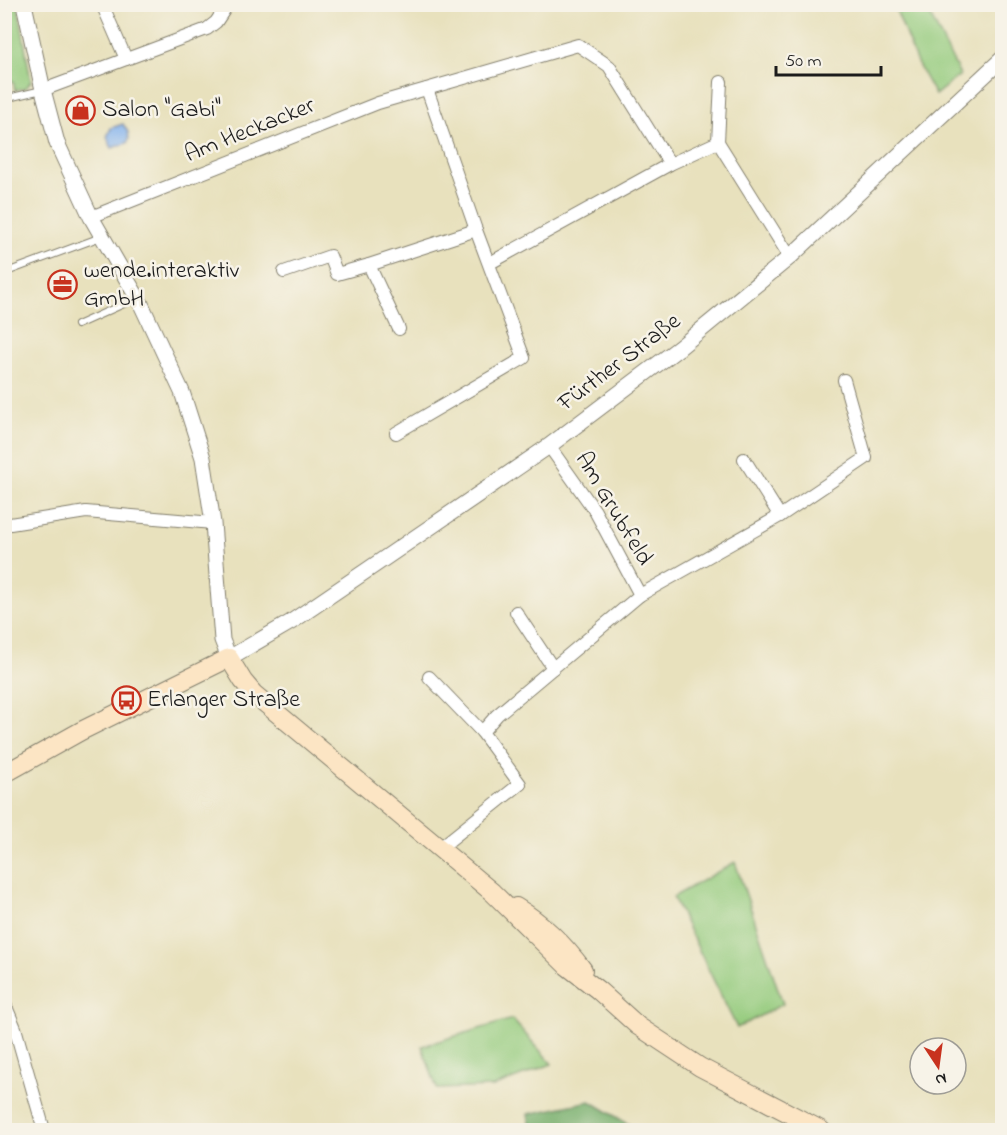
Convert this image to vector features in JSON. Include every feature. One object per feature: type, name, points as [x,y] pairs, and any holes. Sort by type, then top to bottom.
[{"type":"main road","points":[[4,774],[81,731],[230,658],[243,681],[254,694],[492,892],[567,966],[638,1026],[700,1067],[821,1131]]},
{"type":"street","points":[[24,4],[57,142],[91,217],[137,298],[182,392],[203,458],[213,523],[222,640],[230,658]]},
{"type":"street","points":[[102,4],[126,59]]},
{"type":"street","points":[[43,90],[207,29],[216,22],[228,4]]},
{"type":"street","name":"Am Heckacker","points":[[91,217],[378,103],[579,45],[609,66],[670,164]]},
{"type":"street","name":"Fürther Straße","points":[[230,658],[291,622],[549,446],[679,348],[790,257],[1002,59]]},
{"type":"street","points":[[721,82],[718,142],[790,257]]},
{"type":"street","points":[[396,433],[524,358],[427,89]]},
{"type":"street","points":[[490,263],[670,164],[718,142]]},
{"type":"street","points":[[285,272],[330,256],[337,274],[476,230]]},
{"type":"street","points":[[369,265],[399,329]]},
{"type":"street","name":"Am Grubfeld","points":[[482,732],[497,715],[640,595],[780,516],[866,458],[844,380]]},
{"type":"street","name":"Am Grubfeld","points":[[549,446],[596,511],[640,595]]},
{"type":"street","points":[[744,459],[780,516]]},
{"type":"street","points":[[4,525],[86,512],[213,523]]},
{"type":"street","points":[[516,612],[553,668]]},
{"type":"street","points":[[429,676],[482,732],[520,784],[440,848]]},
{"type":"street","points":[[4,1002],[15,1029],[44,1131]]},
{"type":"lane","points":[[4,99],[43,90]]},
{"type":"lane","points":[[4,273],[102,236]]},
{"type":"lane","points":[[76,325],[137,298]]},
{"type":"green space","points":[[4,5],[18,5],[31,81],[26,88],[15,90],[13,81],[5,83]]},
{"type":"green space","points":[[894,5],[925,5],[960,75],[935,95],[917,63]]},
{"type":"green space","points":[[735,862],[783,1004],[737,1028],[673,897]]},
{"type":"green space","points":[[512,1019],[552,1064],[493,1087],[437,1089],[422,1046]]},
{"type":"green space","points":[[590,1101],[638,1130],[531,1130],[528,1114]]},
{"type":"water","points":[[123,124],[129,139],[127,143],[112,148],[107,137],[111,128]]},
{"type":"place","name":"Salon \"Gabi\"","points":[[81,110]]},
{"type":"place","name":"wende.interaktiv GmbH","points":[[63,285]]},
{"type":"place","name":"Erlanger Straße","points":[[126,700]]}]
